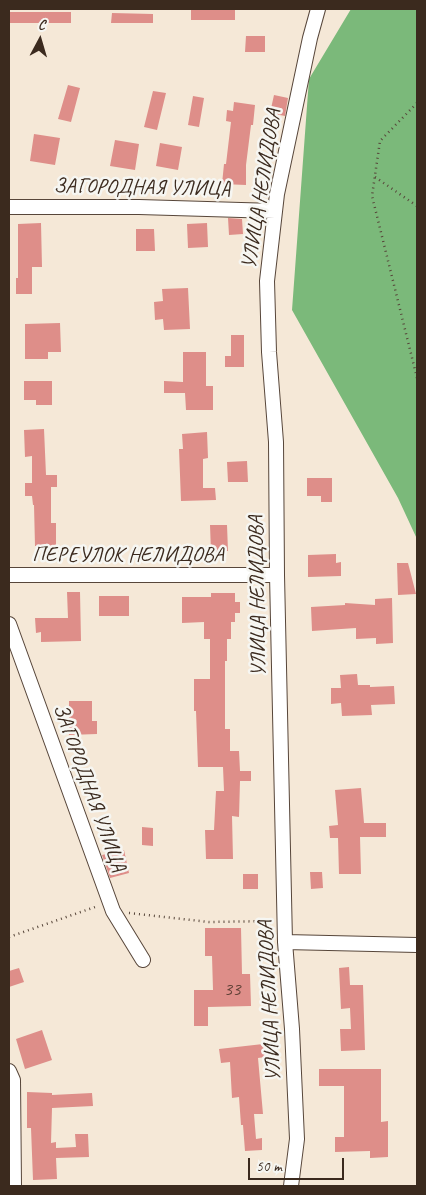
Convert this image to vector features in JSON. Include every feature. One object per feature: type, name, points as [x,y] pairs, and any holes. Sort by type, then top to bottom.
[{"type":"street","name":"УЛИЦА НЕЛИДОВА","points":[[291,1186],[298,1139],[285,942],[276,442],[269,352],[267,281],[277,194],[310,38],[318,9]]},
{"type":"street","name":"ЗАГОРОДНАЯ УЛИЦА","points":[[9,207],[275,210]]},
{"type":"street","name":"ПЕРЕУЛОК НЕЛИДОВА","points":[[9,576],[277,575]]},
{"type":"street","name":"ЗАГОРОДНАЯ УЛИЦА","points":[[9,624],[113,911],[143,960]]},
{"type":"street","points":[[285,942],[417,945]]},
{"type":"street","points":[[9,1071],[13,1080],[14,1186]]},
{"type":"path","points":[[417,103],[380,141],[372,196],[417,378]]},
{"type":"path","points":[[374,177],[417,206]]},
{"type":"path","points":[[9,937],[100,906],[113,911],[209,922],[285,921]]},
{"type":"green space","points":[[351,9],[417,9],[417,539],[398,498],[292,310],[309,79]]},
{"type":"building","points":[[191,10],[235,10],[235,20],[191,20]]},
{"type":"building","points":[[9,12],[71,12],[71,23],[9,23]]},
{"type":"building","points":[[112,13],[153,14],[153,23],[111,23]]},
{"type":"building","points":[[246,36],[265,36],[265,52],[245,52]]},
{"type":"building","points":[[68,85],[80,88],[71,122],[58,119]]},
{"type":"building","points":[[153,91],[166,93],[157,130],[144,127]]},
{"type":"building","points":[[274,95],[288,98],[285,116],[270,113]]},
{"type":"building","points":[[193,96],[204,98],[199,127],[188,125]]},
{"type":"building","points":[[234,102],[255,105],[246,165],[246,185],[222,184],[231,122],[226,121],[227,110],[233,111]]},
{"type":"building","points":[[34,134],[60,138],[55,165],[30,161]]},
{"type":"building","points":[[115,140],[139,144],[135,170],[110,166]]},
{"type":"building","points":[[160,143],[182,147],[178,170],[156,166]]},
{"type":"building","points":[[228,218],[242,219],[243,234],[229,235]]},
{"type":"building","points":[[41,223],[42,267],[32,267],[32,294],[16,294],[16,278],[18,278],[18,224]]},
{"type":"building","points":[[207,223],[208,247],[188,248],[187,224]]},
{"type":"building","points":[[136,229],[154,229],[155,251],[136,251]]},
{"type":"building","points":[[188,288],[190,329],[164,330],[163,319],[155,320],[154,302],[163,301],[162,289]]},
{"type":"building","points":[[60,323],[61,352],[48,352],[48,359],[25,359],[25,324]]},
{"type":"building","points":[[231,335],[244,335],[244,367],[225,367],[225,356],[231,356]]},
{"type":"building","points":[[183,352],[206,352],[206,386],[213,386],[213,410],[186,410],[185,393],[164,393],[164,381],[183,382]]},
{"type":"building","points":[[24,381],[52,381],[52,405],[36,405],[36,400],[24,400]]},
{"type":"building","points":[[44,429],[46,475],[57,475],[57,487],[51,487],[51,523],[56,523],[56,546],[35,546],[34,505],[32,496],[25,496],[25,483],[32,483],[32,456],[25,457],[24,430]]},
{"type":"building","points":[[207,432],[208,458],[203,459],[203,488],[215,488],[216,500],[181,501],[179,449],[183,449],[182,434]]},
{"type":"building","points":[[247,461],[248,482],[228,482],[227,462]]},
{"type":"building","points":[[307,478],[332,478],[332,502],[321,502],[321,496],[307,496]]},
{"type":"building","points":[[210,525],[227,525],[228,551],[211,552]]},
{"type":"building","points":[[336,554],[336,563],[341,562],[341,576],[308,577],[308,555]]},
{"type":"building","points":[[397,563],[408,563],[416,594],[398,595]]},
{"type":"building","points":[[67,592],[80,592],[81,641],[41,642],[41,632],[36,633],[35,618],[68,618]]},
{"type":"building","points":[[211,593],[235,593],[235,602],[240,602],[240,613],[235,613],[235,622],[231,622],[231,639],[227,639],[227,661],[225,661],[225,729],[230,729],[230,751],[239,751],[240,771],[251,771],[251,781],[240,781],[239,817],[232,816],[233,859],[206,859],[205,830],[214,830],[216,791],[224,791],[223,767],[198,767],[194,679],[210,679],[210,639],[204,639],[204,622],[182,623],[182,597],[211,597]]},
{"type":"building","points":[[99,596],[129,596],[129,616],[99,616]]},
{"type":"building","points":[[392,598],[393,643],[376,644],[376,638],[356,639],[356,628],[312,631],[311,607],[345,605],[345,603],[375,605],[375,599]]},
{"type":"building","points":[[357,674],[358,685],[370,685],[370,687],[394,686],[395,704],[371,705],[372,715],[342,716],[341,703],[331,704],[331,688],[341,688],[340,675]]},
{"type":"building","points":[[69,701],[92,701],[92,721],[97,721],[97,734],[69,735]]},
{"type":"building","points":[[361,788],[364,823],[386,823],[386,837],[360,837],[361,874],[339,874],[338,838],[330,838],[329,826],[338,825],[335,790]]},
{"type":"building","points":[[142,827],[153,828],[153,846],[142,845]]},
{"type":"building","points":[[124,850],[129,873],[110,878],[102,855]]},
{"type":"building","points":[[310,872],[322,872],[323,888],[311,889]]},
{"type":"building","points":[[243,874],[258,874],[258,889],[243,889]]},
{"type":"building","points":[[205,928],[241,928],[242,974],[250,974],[251,1006],[208,1007],[208,1026],[194,1026],[194,990],[213,990],[212,956],[205,956]]},
{"type":"building","points":[[349,967],[350,985],[363,985],[365,1050],[341,1051],[340,1029],[351,1029],[350,1008],[341,1009],[339,968]]},
{"type":"building","points":[[19,968],[24,982],[9,987],[9,971]]},
{"type":"building","points":[[42,1030],[52,1060],[25,1069],[16,1039]]},
{"type":"building","points":[[263,1044],[265,1057],[258,1058],[263,1114],[254,1114],[256,1139],[262,1138],[262,1150],[245,1151],[239,1097],[232,1098],[230,1062],[221,1063],[219,1049]]},
{"type":"building","points":[[319,1069],[381,1069],[381,1122],[388,1121],[388,1157],[370,1158],[370,1151],[335,1152],[335,1137],[344,1137],[344,1086],[319,1086]]},
{"type":"building","points":[[27,1092],[52,1093],[52,1095],[92,1093],[93,1106],[52,1108],[51,1143],[56,1142],[56,1148],[76,1147],[75,1134],[88,1134],[89,1157],[56,1158],[57,1179],[33,1180],[31,1128],[27,1128]]}]
